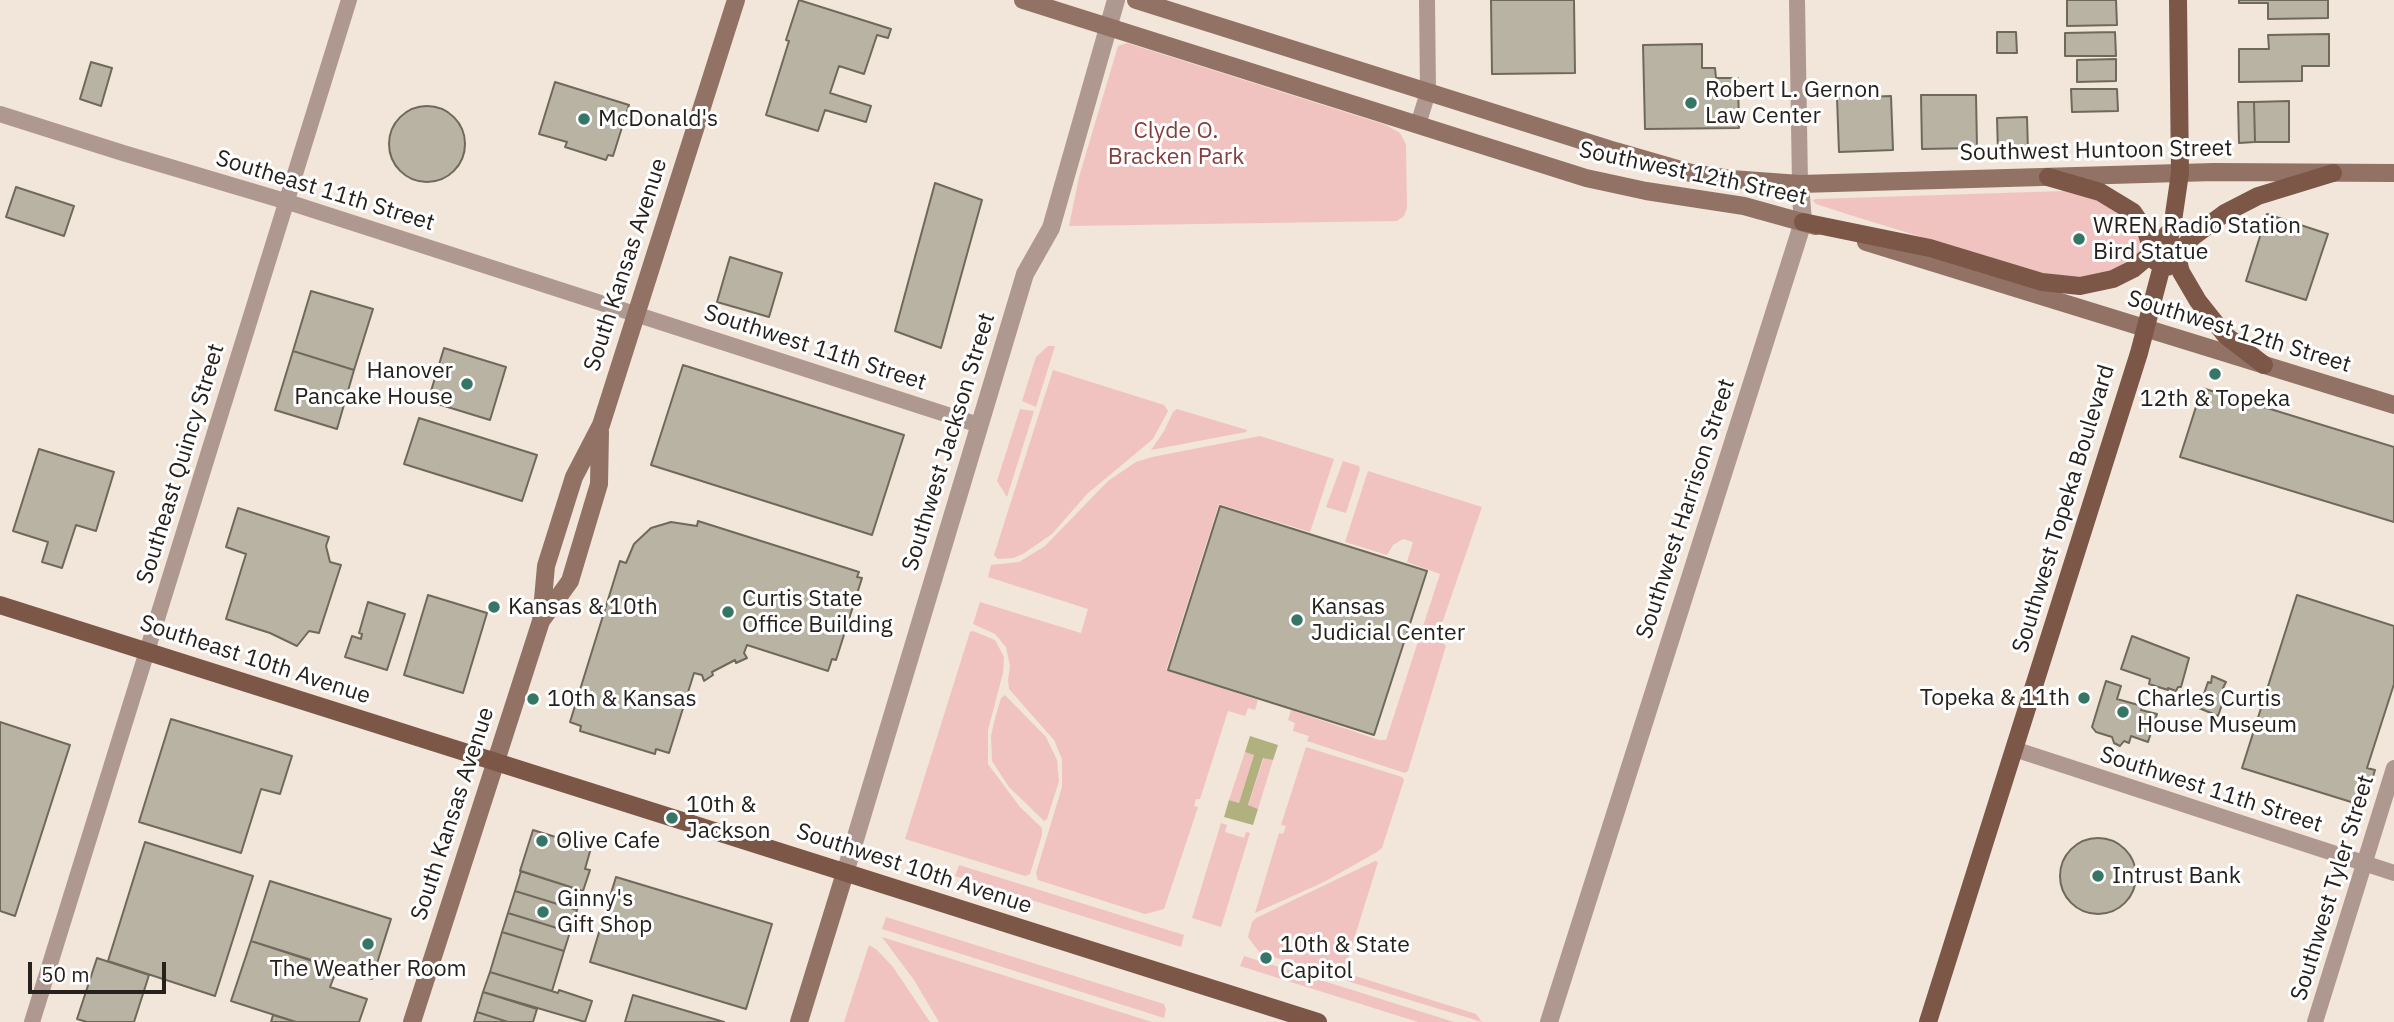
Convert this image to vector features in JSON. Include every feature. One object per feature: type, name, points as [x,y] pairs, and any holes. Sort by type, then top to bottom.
[{"type":"main road","name":"South Kansas Avenue","points":[[412,1022],[541,621],[546,566],[574,477],[600,425],[736,0]]},
{"type":"main road","name":"Southwest 12th Street","points":[[1023,0],[1586,178],[1646,191],[1744,206],[1803,222],[2394,405]]},
{"type":"main road","name":"Southwest 12th Street","points":[[1136,0],[1615,152],[1691,173],[1800,184]]},
{"type":"main road","name":"Southwest Topeka Boulevard","points":[[1928,1022],[2146,328],[2172,228],[2180,173],[2178,0]]},
{"type":"main road","name":"Southwest Huntoon Street","points":[[1800,184],[2180,173],[2394,173]]},
{"type":"main road","points":[[2159,278],[2175,255],[2194,236],[2224,213],[2258,196],[2333,173]]},
{"type":"main road","points":[[2048,177],[2101,192],[2133,212],[2146,232],[2159,278]]},
{"type":"main road","points":[[1803,222],[1930,248],[2042,282],[2080,286],[2113,279],[2133,269],[2152,253],[2172,228]]},
{"type":"main road","points":[[2172,228],[2175,255],[2181,272],[2197,299],[2225,335],[2263,365]]},
{"type":"main road","name":"South Kansas Avenue","points":[[541,621],[569,581],[593,505],[599,484],[600,425]]},
{"type":"main road","name":"Southeast 10th Avenue","points":[[0,605],[495,762]]},
{"type":"main road","name":"Southwest 10th Avenue","points":[[495,762],[1318,1022]]},
{"type":"main road","name":"Southwest Jackson Street","points":[[799,1022],[845,873]]},
{"type":"street","name":"Southeast Quincy Street","points":[[32,1022],[349,0]]},
{"type":"street","name":"Southwest Jackson Street","points":[[845,873],[1025,274],[1051,228],[1116,0]]},
{"type":"street","points":[[1418,125],[1428,92],[1427,0]]},
{"type":"street","name":"Southwest Harrison Street","points":[[1549,1022],[1803,222],[1797,0]]},
{"type":"street","name":"Southeast 11th Street","points":[[0,114],[288,202],[636,314]]},
{"type":"street","name":"Southwest 11th Street","points":[[636,314],[979,425]]},
{"type":"street","name":"Southwest 11th Street","points":[[2014,749],[2394,873]]},
{"type":"street","name":"Southwest Tyler Street","points":[[2315,1022],[2394,768]]},
{"type":"green space","name":"Clyde O. Bracken Park","points":[[1127,43],[1386,125],[1400,133],[1406,144],[1407,208],[1404,216],[1397,221],[1069,226],[1079,177],[1118,46]]},
{"type":"green space","points":[[2064,191],[2090,195],[2123,216],[2140,236],[2142,246],[2134,260],[2109,273],[2087,278],[2045,275],[1813,201],[1815,199]]},
{"type":"green space","points":[[1048,346],[1055,346],[1036,407],[1022,401],[1036,357]]},
{"type":"green space","points":[[1053,370],[1164,405],[1168,411],[1153,439],[1087,494],[1052,534],[1023,554],[998,559],[994,555]]},
{"type":"green space","points":[[1020,409],[1034,411],[1007,497],[997,481]]},
{"type":"green space","points":[[1177,409],[1247,430],[1151,450]]},
{"type":"green space","points":[[1260,436],[1334,459],[1310,532],[1219,504],[1166,670],[1258,700],[1255,710],[1248,708],[1245,716],[1228,711],[1200,799],[1196,799],[1194,806],[1198,807],[1164,909],[1145,914],[1038,880],[1036,873],[1062,787],[1062,759],[1054,740],[1009,689],[1010,666],[1006,647],[995,634],[973,624],[980,602],[1081,633],[1088,609],[988,577],[991,565],[1019,562],[1045,546],[1108,481],[1136,462]]},
{"type":"green space","points":[[1343,461],[1359,466],[1360,469],[1346,513],[1326,507]]},
{"type":"green space","points":[[1368,471],[1482,507],[1437,638],[1446,646],[1408,771],[1405,773],[1307,741],[1309,736],[1293,731],[1295,723],[1288,720],[1291,710],[1379,740],[1386,740],[1440,574],[1407,562],[1413,542],[1403,539],[1393,545],[1387,555],[1345,542]]},
{"type":"green space","points":[[970,632],[995,640],[1004,657],[1003,673],[988,730],[988,764],[1020,807],[1042,828],[1030,874],[1025,876],[905,839]]},
{"type":"green space","points":[[1005,695],[1046,737],[1057,760],[1059,781],[1047,819],[1044,821],[1009,787],[992,761],[991,736],[1001,698]]},
{"type":"green space","points":[[1306,747],[1402,777],[1404,780],[1382,848],[1324,882],[1255,913],[1279,833],[1283,834],[1286,826],[1281,825]]},
{"type":"green space","points":[[1245,752],[1254,755],[1239,803],[1229,800]]},
{"type":"green space","points":[[1264,757],[1273,760],[1258,809],[1248,806]]},
{"type":"green space","points":[[1221,823],[1227,825],[1225,832],[1244,838],[1246,832],[1250,833],[1221,927],[1192,918]]},
{"type":"green space","points":[[1375,861],[1378,862],[1342,978],[1260,953],[1248,937],[1252,922],[1256,918]]},
{"type":"green space","points":[[959,865],[1184,935],[1181,947],[955,876]]},
{"type":"green space","points":[[886,917],[1164,1004],[1164,1018],[882,929]]},
{"type":"green space","points":[[882,937],[1152,1022],[939,1022],[914,980]]},
{"type":"green space","points":[[869,945],[893,967],[930,1022],[844,1022]]},
{"type":"green space","points":[[1244,956],[1454,1022],[1418,1022],[1240,966]]},
{"type":"green space","points":[[1349,974],[1476,1014],[1482,1022],[1347,981]]},
{"type":"shaded area","points":[[1250,736],[1278,745],[1273,760],[1263,758],[1248,805],[1258,809],[1253,825],[1224,817],[1229,800],[1239,803],[1254,755],[1245,752]]},
{"type":"building","points":[[799,0],[891,29],[888,38],[877,35],[864,74],[839,66],[830,93],[871,106],[866,122],[825,110],[818,131],[766,115]]},
{"type":"building","points":[[1491,0],[1574,0],[1575,73],[1492,74]]},
{"type":"building","points":[[2067,0],[2116,0],[2117,25],[2067,26]]},
{"type":"building","points":[[2239,0],[2328,0],[2328,18],[2268,19],[2268,3],[2239,3]]},
{"type":"building","points":[[1997,32],[2016,32],[2017,53],[1997,53]]},
{"type":"building","points":[[2115,32],[2116,56],[2065,56],[2065,33]]},
{"type":"building","points":[[2329,34],[2329,66],[2302,66],[2302,81],[2239,82],[2239,49],[2269,49],[2268,35]]},
{"type":"building","name":"Robert L. Gernon Law Center","points":[[1702,44],[1702,68],[1715,68],[1716,78],[1738,78],[1739,128],[1645,129],[1643,45]]},
{"type":"building","points":[[2116,59],[2116,81],[2077,82],[2077,60]]},
{"type":"building","points":[[91,62],[112,68],[101,106],[80,99]]},
{"type":"building","name":"McDonald's","points":[[555,82],[629,105],[613,156],[608,155],[606,160],[565,147],[567,142],[539,134]]},
{"type":"building","points":[[2071,89],[2117,89],[2118,111],[2072,112]]},
{"type":"building","points":[[1921,95],[1976,95],[1977,148],[1922,149]]},
{"type":"building","points":[[1891,96],[1893,150],[1839,152],[1837,98]]},
{"type":"building","points":[[2289,101],[2289,142],[2255,142],[2254,102]]},
{"type":"building","points":[[2238,102],[2254,102],[2255,142],[2239,143]]},
{"type":"building","points":[[427,106],[441,109],[454,117],[462,130],[465,144],[462,158],[454,171],[441,179],[427,182],[413,179],[400,171],[392,158],[389,144],[392,130],[400,117],[413,109]]},
{"type":"building","points":[[2027,117],[2028,152],[1998,153],[1997,118]]},
{"type":"building","points":[[935,183],[982,200],[941,348],[895,331]]},
{"type":"building","points":[[16,187],[74,206],[64,236],[6,217]]},
{"type":"building","points":[[2267,214],[2328,234],[2306,300],[2246,281]]},
{"type":"building","points":[[730,257],[782,273],[769,317],[717,302]]},
{"type":"building","points":[[311,291],[373,309],[354,370],[293,351]]},
{"type":"building","name":"Hanover Pancake House","points":[[444,348],[506,367],[490,420],[428,401]]},
{"type":"building","points":[[293,351],[354,370],[337,429],[275,410]]},
{"type":"building","points":[[683,365],[904,435],[872,535],[651,465]]},
{"type":"building","points":[[2202,388],[2394,447],[2394,522],[2180,457]]},
{"type":"building","points":[[419,418],[537,455],[522,501],[404,464]]},
{"type":"building","points":[[39,449],[114,472],[96,531],[76,525],[62,568],[42,562],[48,542],[13,531]]},
{"type":"building","name":"Kansas Judicial Center","points":[[1220,506],[1427,571],[1374,735],[1168,670]]},
{"type":"building","points":[[238,508],[329,537],[326,546],[330,562],[341,565],[319,633],[309,631],[297,646],[270,633],[226,619],[246,554],[226,547]]},
{"type":"building","name":"Curtis State Office Building","points":[[698,521],[859,572],[857,577],[862,578],[836,660],[832,659],[828,671],[747,645],[744,653],[747,658],[736,663],[735,660],[712,672],[713,675],[704,681],[702,675],[694,673],[669,753],[656,749],[655,754],[580,731],[581,726],[570,722],[620,561],[626,563],[634,544],[651,528],[671,522],[697,526]]},
{"type":"building","points":[[428,595],[487,613],[463,693],[404,675]]},
{"type":"building","points":[[2297,595],[2394,626],[2394,684],[2367,768],[2375,770],[2364,806],[2242,768]]},
{"type":"building","points":[[368,602],[405,614],[387,670],[345,657],[352,636],[361,639],[362,634],[359,633]]},
{"type":"building","points":[[2132,636],[2189,658],[2181,687],[2176,691],[2168,690],[2149,684],[2150,679],[2121,669]]},
{"type":"building","points":[[2212,676],[2226,682],[2223,688],[2227,690],[2218,716],[2199,708]]},
{"type":"building","name":"Charles Curtis House Museum","points":[[2106,681],[2121,686],[2117,699],[2142,706],[2141,710],[2157,714],[2148,742],[2131,736],[2129,743],[2124,741],[2120,746],[2114,743],[2112,737],[2096,732],[2092,727]]},
{"type":"building","points":[[171,719],[292,756],[280,794],[261,789],[241,853],[139,822]]},
{"type":"building","points":[[0,722],[70,745],[15,916],[0,911]]},
{"type":"building","points":[[533,830],[591,848],[585,869],[590,870],[583,891],[520,871]]},
{"type":"building","name":"Intrust Bank","points":[[2098,838],[2113,841],[2125,849],[2133,861],[2136,876],[2133,891],[2125,903],[2113,911],[2098,914],[2083,911],[2071,903],[2063,891],[2060,876],[2063,861],[2071,849],[2083,841]]},
{"type":"building","points":[[145,842],[253,876],[215,996],[108,961]]},
{"type":"building","points":[[521,871],[583,891],[577,910],[515,891]]},
{"type":"building","points":[[616,877],[772,924],[746,1009],[590,962]]},
{"type":"building","points":[[270,881],[391,919],[372,979],[251,941]]},
{"type":"building","name":"Ginny's Gift Shop","points":[[515,891],[577,910],[570,932],[508,913]]},
{"type":"building","points":[[508,913],[570,932],[564,951],[502,932]]},
{"type":"building","points":[[502,932],[564,951],[552,991],[490,972]]},
{"type":"building","points":[[251,941],[337,969],[330,987],[367,999],[359,1022],[296,1022],[231,1001]]},
{"type":"building","points":[[97,958],[149,975],[134,1022],[87,1022],[77,1019]]},
{"type":"building","points":[[490,972],[592,1001],[585,1022],[483,992]]},
{"type":"building","points":[[483,992],[537,1009],[533,1022],[508,1022],[477,1012]]},
{"type":"building","points":[[633,995],[724,1022],[625,1022]]},
{"type":"building","points":[[477,1012],[508,1022],[474,1022]]},
{"type":"building","points":[[273,1015],[296,1022],[271,1022]]},
{"type":"place","name":"Robert L. Gernon Law Center","points":[[1691,103]]},
{"type":"place","name":"McDonald's","points":[[584,119]]},
{"type":"place","name":"WREN Radio Station Bird Statue","points":[[2079,239]]},
{"type":"place","name":"12th & Topeka","points":[[2215,374]]},
{"type":"place","name":"Hanover Pancake House","points":[[467,384]]},
{"type":"place","name":"Kansas & 10th","points":[[494,607]]},
{"type":"place","name":"Curtis State Office Building","points":[[728,612]]},
{"type":"place","name":"Kansas Judicial Center","points":[[1297,620]]},
{"type":"place","name":"Topeka & 11th","points":[[2084,698]]},
{"type":"place","name":"10th & Kansas","points":[[533,699]]},
{"type":"place","name":"Charles Curtis House Museum","points":[[2123,712]]},
{"type":"place","name":"10th & Jackson","points":[[672,818]]},
{"type":"place","name":"Olive Cafe","points":[[542,841]]},
{"type":"place","name":"Intrust Bank","points":[[2098,876]]},
{"type":"place","name":"Ginny's Gift Shop","points":[[543,912]]},
{"type":"place","name":"The Weather Room","points":[[368,944]]},
{"type":"place","name":"10th & State Capitol","points":[[1266,958]]}]
